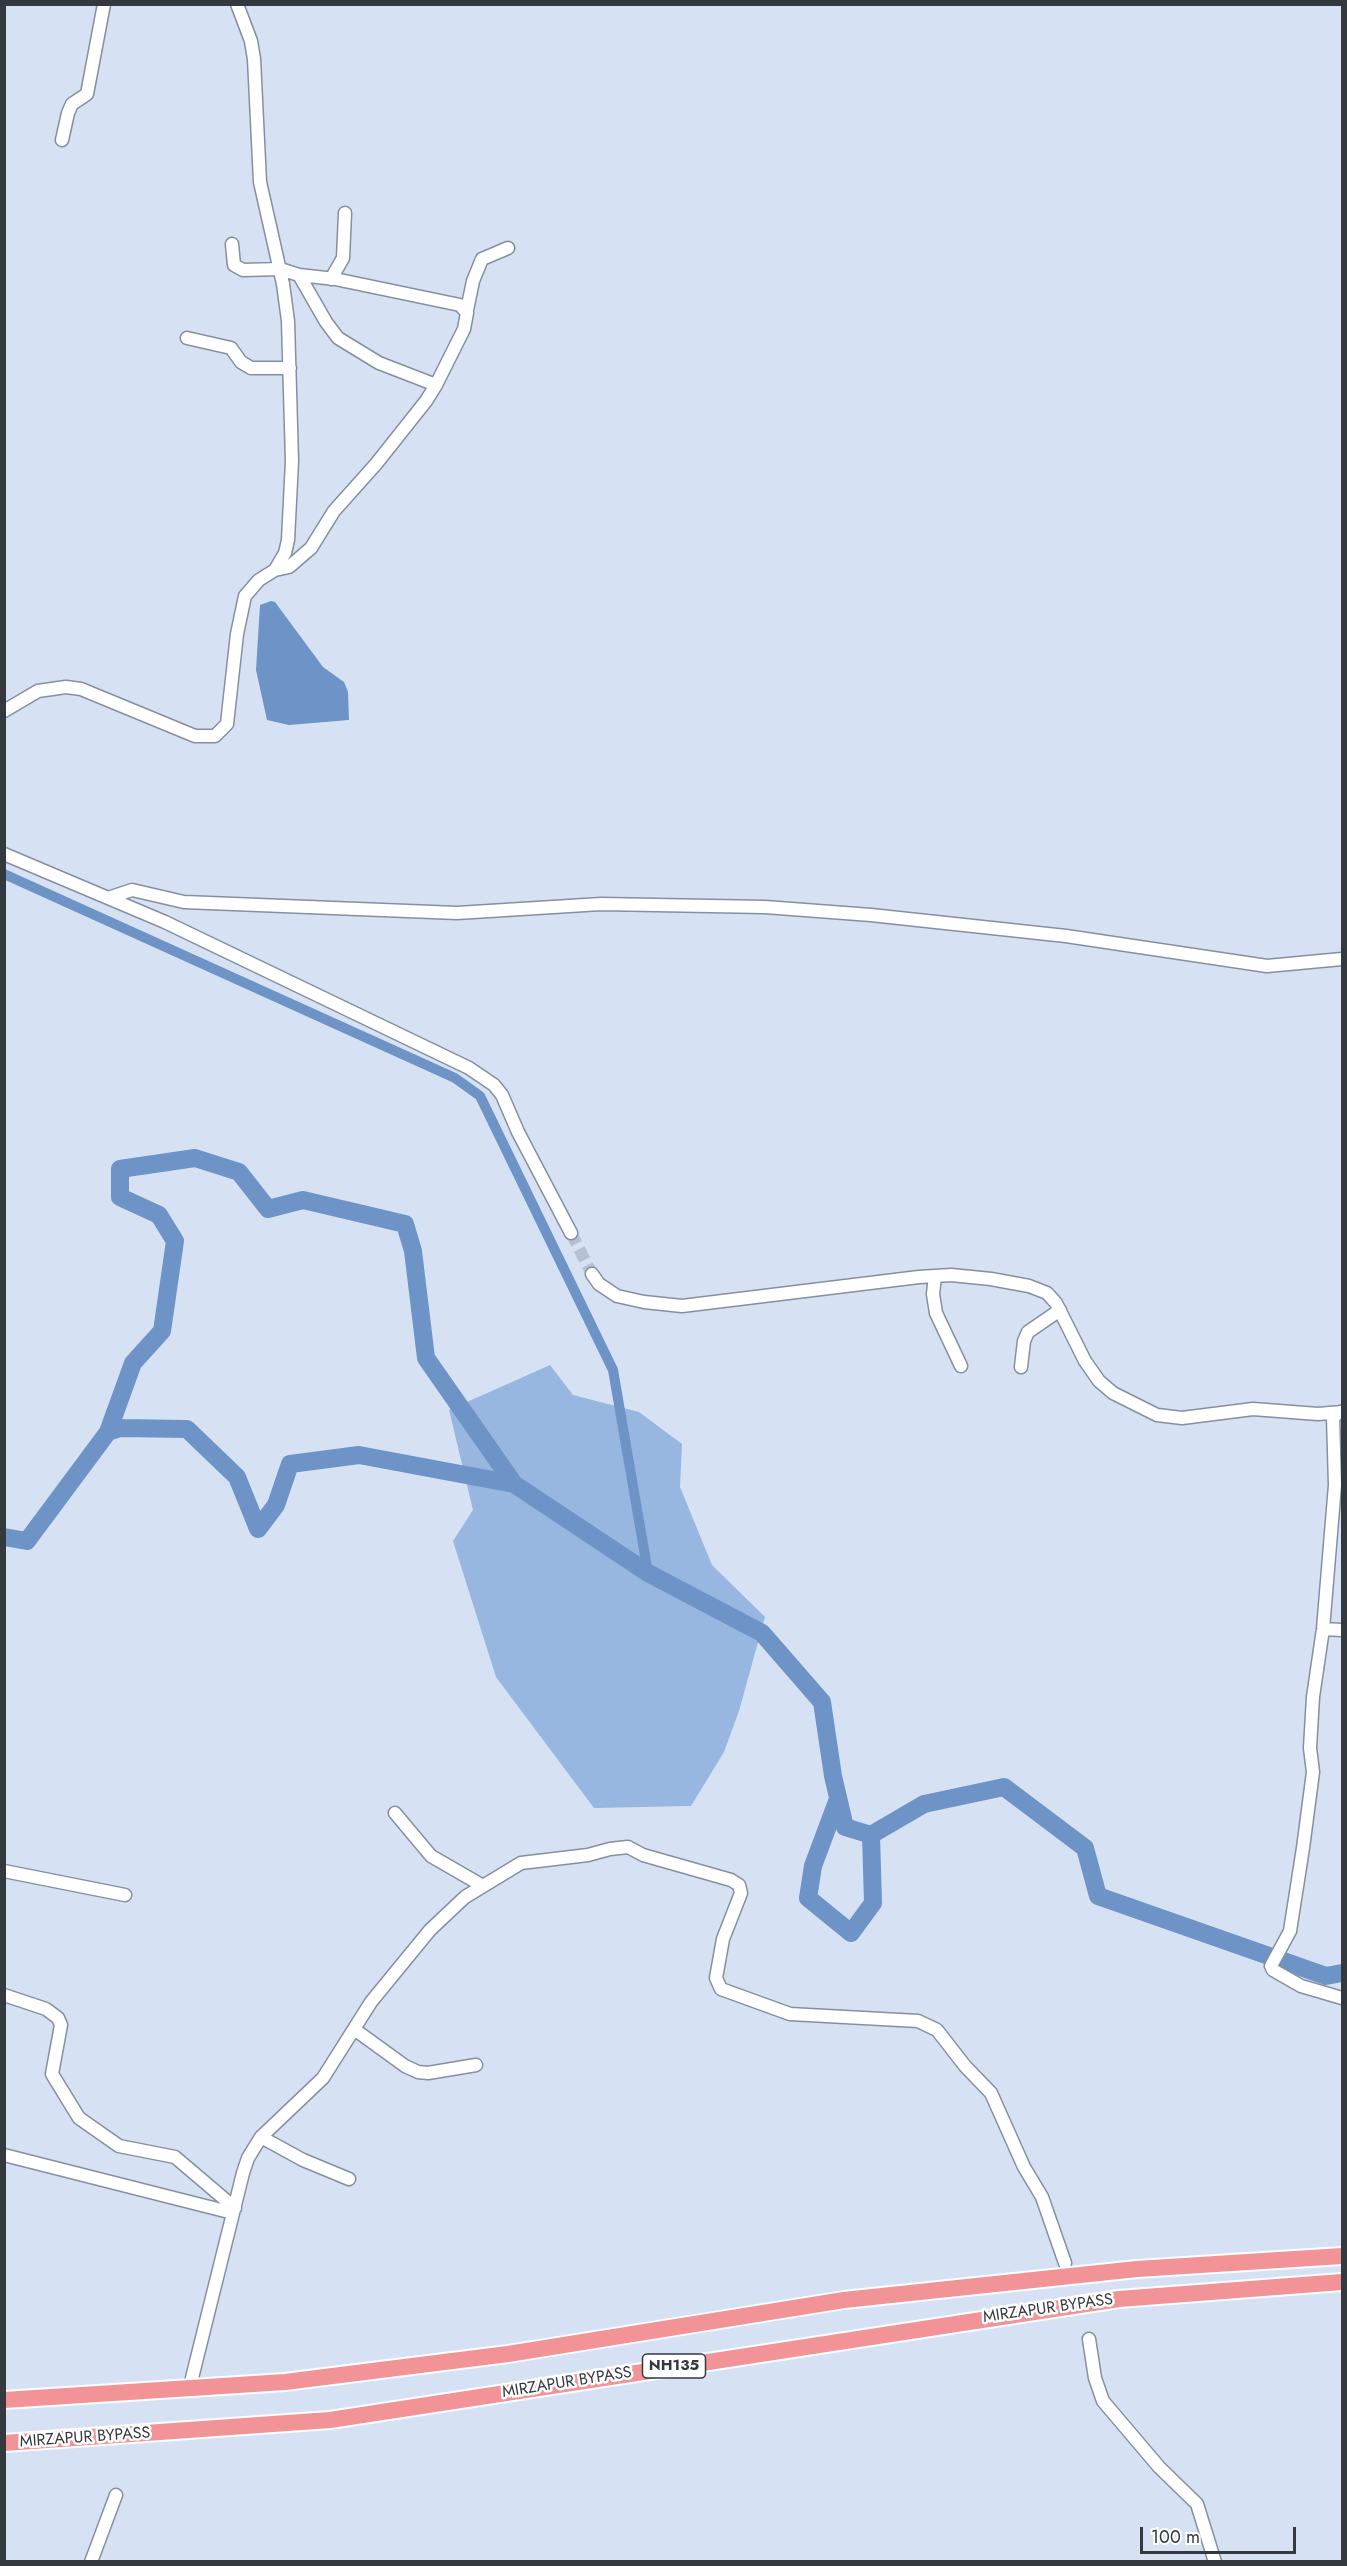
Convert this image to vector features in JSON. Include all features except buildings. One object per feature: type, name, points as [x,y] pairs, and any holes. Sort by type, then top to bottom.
[{"type":"highway","name":"NH135","points":[[4,2400],[189,2390],[285,2382],[508,2354],[844,2300],[1137,2270],[1342,2256]]},
{"type":"highway","name":"MIRZAPUR BYPASS","points":[[4,2443],[330,2420],[1119,2299],[1342,2282]]},
{"type":"street","points":[[62,140],[72,105],[87,94],[105,4]]},
{"type":"street","points":[[237,4],[251,41],[254,58],[260,182],[280,269],[288,321],[292,461],[288,540],[282,561],[275,570]]},
{"type":"street","points":[[331,279],[343,258],[345,213]]},
{"type":"street","points":[[232,244],[233,261],[238,268],[280,269],[299,275],[331,279],[459,305],[466,310]]},
{"type":"street","points":[[4,711],[38,691],[66,687],[81,689],[195,736],[215,736],[223,730],[228,718],[237,634],[245,596],[259,580],[275,570],[289,567],[311,548],[334,511],[376,464],[436,385],[464,329],[473,281],[482,259],[508,248]]},
{"type":"street","points":[[299,275],[326,322],[339,338],[379,363],[436,385]]},
{"type":"street","points":[[186,338],[231,348],[241,362],[251,368],[290,369]]},
{"type":"street","points":[[4,854],[165,922],[469,1068],[494,1085],[502,1095],[518,1132],[571,1233]]},
{"type":"street","points":[[108,898],[132,890],[184,902],[424,912],[497,912],[602,903],[765,908],[871,915],[1054,935],[1267,966],[1342,958]]},
{"type":"street","points":[[592,1274],[599,1284],[617,1296],[644,1302],[682,1306],[935,1276],[992,1279],[1029,1286],[1047,1293],[1059,1310],[1085,1361],[1099,1381],[1113,1394],[1157,1415],[1182,1418],[1253,1409],[1318,1414],[1341,1412]]},
{"type":"street","points":[[935,1276],[933,1294],[936,1313],[961,1366]]},
{"type":"street","points":[[1021,1367],[1024,1341],[1028,1332],[1059,1310]]},
{"type":"street","points":[[1341,1412],[1333,1416],[1335,1485],[1323,1629],[1313,1697],[1310,1748],[1313,1772],[1304,1848],[1285,1943],[1272,1962],[1274,1970],[1294,1982],[1342,1998]]},
{"type":"street","points":[[1323,1629],[1342,1630]]},
{"type":"street","points":[[396,1813],[431,1856],[483,1886]]},
{"type":"street","points":[[189,2390],[248,2158],[261,2137],[323,2078],[371,2002],[429,1930],[465,1896],[521,1863],[588,1855],[628,1847],[643,1855],[737,1882],[741,1893],[723,1939],[716,1978],[719,1987],[790,2014],[902,2019],[932,2025],[965,2066],[991,2093],[1024,2167],[1042,2197],[1065,2263]]},
{"type":"street","points":[[4,1871],[125,1894]]},
{"type":"street","points":[[4,1995],[46,2008],[58,2018],[61,2025],[52,2074],[79,2118],[113,2144],[175,2157],[234,2211]]},
{"type":"street","points":[[354,2029],[405,2066],[418,2072],[428,2073],[476,2065]]},
{"type":"street","points":[[261,2137],[303,2160],[350,2179]]},
{"type":"street","points":[[4,2155],[234,2211]]},
{"type":"street","points":[[1089,2339],[1095,2378],[1103,2401],[1159,2467],[1197,2504],[1215,2562]]},
{"type":"street","points":[[91,2562],[116,2495]]},
{"type":"shaded area","points":[[275,602],[323,667],[344,682],[348,692],[349,720],[289,725],[267,720],[256,670],[260,605]]},
{"type":"shaded area","points":[[550,1365],[573,1395],[639,1412],[682,1444],[680,1487],[712,1565],[765,1617],[739,1711],[724,1752],[691,1806],[594,1808],[496,1677],[453,1541],[473,1510],[449,1410]]},
{"type":"waterway","points":[[4,874],[455,1078],[480,1096],[613,1370],[648,1573]]},
{"type":"waterway","points":[[108,1432],[133,1363],[162,1331],[175,1241],[159,1215],[120,1197],[120,1169],[195,1158],[239,1172],[268,1209],[303,1200],[405,1224],[413,1251],[426,1358],[514,1484]]},
{"type":"waterway","points":[[4,1537],[27,1541],[108,1432],[120,1428],[187,1429],[237,1477],[258,1529],[276,1505],[290,1464],[359,1455],[514,1484],[648,1573],[762,1633],[822,1702],[833,1776],[845,1827],[871,1835],[924,1804],[1004,1787],[1085,1848],[1098,1896],[1326,1976],[1342,1973]]},
{"type":"waterway","points":[[838,1799],[813,1866],[808,1898],[851,1933],[873,1903],[871,1835]]},
{"type":"tunnel","points":[[571,1233],[592,1274]]}]
